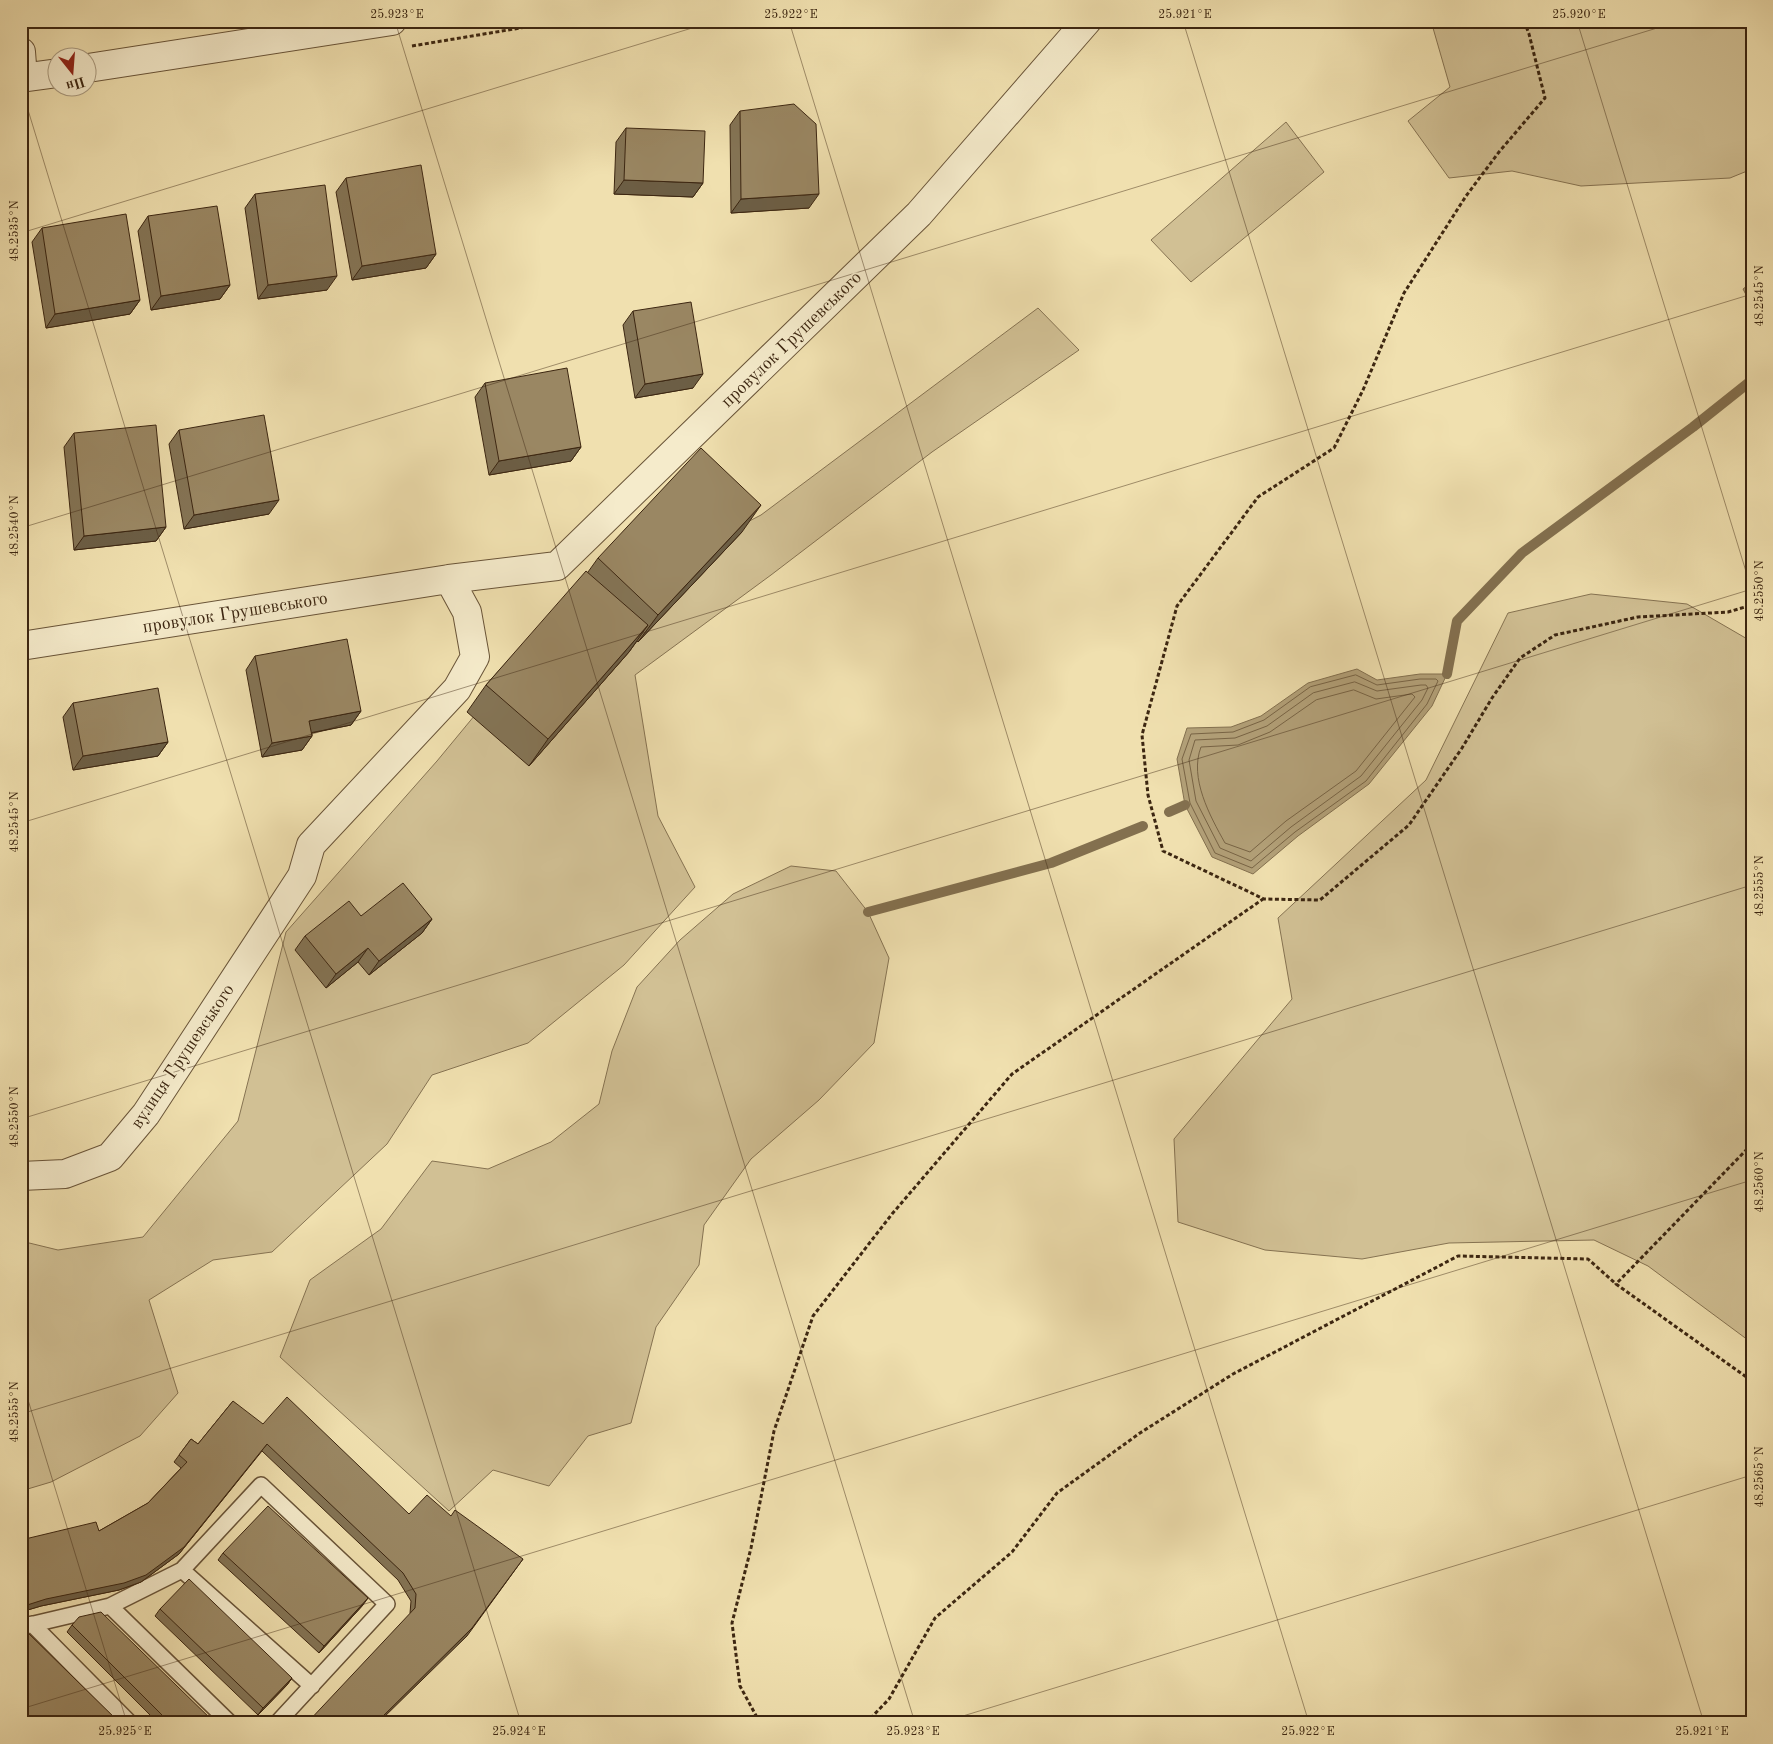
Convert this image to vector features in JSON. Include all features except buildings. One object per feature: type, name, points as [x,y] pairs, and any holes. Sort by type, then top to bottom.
[{"type":"street","points":[[98,66],[392,21]]},
{"type":"street","name":"провулок Грушевського","points":[[21,646],[449,579],[557,566],[919,214],[1088,21]]},
{"type":"street","points":[[22,70],[48,72]]},
{"type":"street","name":"вулиця Грушевського","points":[[21,1176],[65,1174],[110,1158],[146,1114],[302,876],[311,845],[457,689],[475,657],[467,612],[449,579]]},
{"type":"lane","points":[[27,1626],[110,1606],[182,1570],[261,1485],[388,1604],[277,1723]]},
{"type":"lane","points":[[182,1570],[312,1686]]},
{"type":"lane","points":[[110,1606],[230,1723]]},
{"type":"lane","points":[[27,1626],[130,1723]]},
{"type":"path","points":[[1524,21],[1529,34],[1544,98],[1499,152],[1466,196],[1404,293],[1363,390],[1334,448],[1258,497],[1177,606],[1142,735],[1148,795],[1163,851],[1264,898],[1320,900],[1409,825],[1462,748],[1492,698],[1520,658],[1555,636],[1638,617],[1728,612],[1752,605]]},
{"type":"path","points":[[760,1723],[740,1686],[732,1623],[751,1548],[774,1431],[813,1316],[892,1214],[1012,1074],[1264,898]]},
{"type":"path","points":[[1616,1284],[1752,1144]]},
{"type":"path","points":[[866,1723],[889,1699],[935,1618],[1012,1552],[1057,1494],[1140,1433],[1233,1374],[1458,1256],[1588,1259],[1616,1284],[1752,1381]]},
{"type":"shaded area","points":[[1431,21],[1752,21],[1752,169],[1730,178],[1581,186],[1512,171],[1449,178],[1408,121],[1450,87]]},
{"type":"shaded area","points":[[1286,122],[1324,172],[1191,282],[1151,240]]},
{"type":"shaded area","points":[[1038,308],[1079,350],[932,452],[771,575],[635,675],[658,816],[695,887],[624,965],[528,1043],[432,1075],[387,1144],[272,1252],[213,1260],[149,1300],[178,1393],[140,1436],[51,1482],[21,1491],[21,1241],[58,1250],[143,1237],[238,1121],[286,932],[437,761],[551,623],[761,515]]},
{"type":"shaded area","points":[[1591,594],[1687,604],[1749,640],[1752,638],[1752,1343],[1648,1266],[1594,1240],[1449,1243],[1362,1259],[1265,1250],[1178,1222],[1174,1139],[1292,999],[1278,918],[1426,780],[1508,613]]},
{"type":"shaded area","points":[[791,866],[836,871],[868,912],[889,958],[874,1043],[819,1100],[751,1159],[704,1225],[699,1265],[656,1327],[631,1423],[588,1436],[549,1486],[493,1470],[449,1511],[280,1357],[310,1280],[381,1229],[432,1161],[488,1169],[551,1142],[599,1104],[612,1051],[637,987],[680,940],[733,894]]},
{"type":"water","points":[[1752,282],[1752,306],[1743,289]]},
{"type":"water","points":[[1357,669],[1377,680],[1420,674],[1447,674],[1432,706],[1369,784],[1298,836],[1253,874],[1212,857],[1185,805],[1177,759],[1187,728],[1231,727],[1261,716],[1308,683]]},
{"type":"waterway","points":[[1447,674],[1457,621],[1522,553],[1693,427],[1752,380]]},
{"type":"waterway","points":[[1169,812],[1185,805]]},
{"type":"waterway","points":[[868,912],[1051,863],[1143,826]]}]
